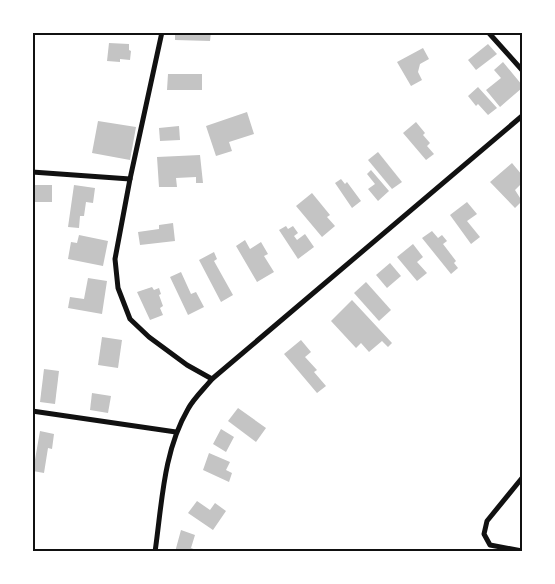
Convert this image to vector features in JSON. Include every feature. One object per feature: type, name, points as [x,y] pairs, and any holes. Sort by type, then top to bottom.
[{"type":"street","points":[[162,32],[130,179],[115,260],[118,288],[130,319],[156,342],[187,365],[212,379]]},
{"type":"street","points":[[488,32],[522,70]]},
{"type":"street","points":[[155,552],[168,462],[176,432],[188,407],[212,379],[522,116]]},
{"type":"street","points":[[32,172],[130,179]]},
{"type":"street","points":[[32,411],[176,432]]},
{"type":"street","points":[[522,478],[487,521],[484,534],[490,545],[522,551]]},
{"type":"building","points":[[175,32],[211,32],[210,41],[175,40]]},
{"type":"building","points":[[109,43],[129,44],[129,50],[131,51],[130,60],[120,59],[120,62],[107,61]]},
{"type":"building","points":[[488,44],[497,54],[476,70],[468,60]]},
{"type":"building","points":[[423,48],[429,59],[420,64],[418,72],[422,80],[411,86],[397,62]]},
{"type":"building","points":[[503,62],[522,85],[522,88],[500,107],[486,90],[501,78],[494,70]]},
{"type":"building","points":[[168,74],[202,74],[202,90],[167,90]]},
{"type":"building","points":[[478,87],[497,108],[488,115],[478,104],[476,106],[468,96]]},
{"type":"building","points":[[247,112],[254,134],[229,142],[232,151],[216,156],[206,126]]},
{"type":"building","points":[[98,121],[136,127],[130,160],[92,153]]},
{"type":"building","points":[[416,122],[425,133],[423,135],[430,143],[427,146],[434,154],[426,160],[403,133]]},
{"type":"building","points":[[179,126],[180,140],[160,141],[159,128]]},
{"type":"building","points":[[378,152],[402,182],[392,189],[368,160]]},
{"type":"building","points":[[200,155],[203,183],[196,183],[196,177],[176,178],[177,187],[159,187],[157,157]]},
{"type":"building","points":[[512,163],[522,175],[522,183],[515,190],[522,201],[515,208],[490,182]]},
{"type":"building","points":[[371,170],[389,191],[378,201],[368,189],[375,184],[367,174]]},
{"type":"building","points":[[341,179],[345,184],[347,182],[361,201],[352,208],[335,183]]},
{"type":"building","points":[[32,185],[52,185],[52,202],[32,202]]},
{"type":"building","points":[[74,185],[95,188],[93,203],[86,202],[84,216],[80,216],[79,228],[68,227]]},
{"type":"building","points":[[312,193],[330,215],[327,217],[335,226],[322,237],[296,206]]},
{"type":"building","points":[[467,202],[477,214],[467,221],[480,237],[471,244],[450,215]]},
{"type":"building","points":[[173,223],[175,241],[140,245],[138,232],[159,229],[159,225]]},
{"type":"building","points":[[286,226],[288,229],[293,226],[298,233],[294,236],[297,240],[305,234],[314,247],[298,259],[279,230]]},
{"type":"building","points":[[432,231],[438,238],[442,235],[447,241],[443,244],[456,261],[454,263],[458,268],[451,274],[422,238]]},
{"type":"building","points":[[79,235],[108,241],[103,266],[68,259],[71,242],[77,243]]},
{"type":"building","points":[[245,240],[250,249],[261,242],[268,254],[264,256],[274,272],[257,282],[236,246]]},
{"type":"building","points":[[413,244],[423,257],[417,262],[427,273],[417,281],[397,257]]},
{"type":"building","points":[[214,252],[217,259],[214,261],[233,295],[221,302],[199,260]]},
{"type":"building","points":[[390,263],[401,276],[387,288],[376,275]]},
{"type":"building","points":[[181,272],[191,294],[196,292],[204,307],[188,315],[170,277]]},
{"type":"building","points":[[88,278],[107,281],[102,314],[68,308],[70,297],[84,299]]},
{"type":"building","points":[[366,282],[391,310],[379,321],[354,293]]},
{"type":"building","points":[[152,287],[154,290],[159,288],[161,294],[159,295],[163,306],[160,308],[163,315],[150,320],[137,292]]},
{"type":"building","points":[[352,300],[392,343],[388,347],[382,341],[369,352],[361,343],[356,348],[331,321]]},
{"type":"building","points":[[102,337],[122,340],[118,368],[98,365]]},
{"type":"building","points":[[301,340],[311,352],[305,357],[317,370],[314,372],[326,386],[317,393],[284,354]]},
{"type":"building","points":[[44,369],[59,371],[55,404],[40,402]]},
{"type":"building","points":[[92,393],[111,396],[108,413],[90,410]]},
{"type":"building","points":[[238,408],[266,428],[256,442],[228,421]]},
{"type":"building","points":[[221,429],[234,437],[226,452],[213,444]]},
{"type":"building","points":[[40,431],[54,434],[52,449],[48,448],[44,473],[33,471]]},
{"type":"building","points":[[209,453],[230,462],[226,470],[232,473],[229,482],[203,470]]},
{"type":"building","points":[[197,501],[210,510],[215,503],[226,511],[213,530],[188,513]]},
{"type":"building","points":[[181,530],[195,535],[191,548],[201,552],[175,552]]}]
